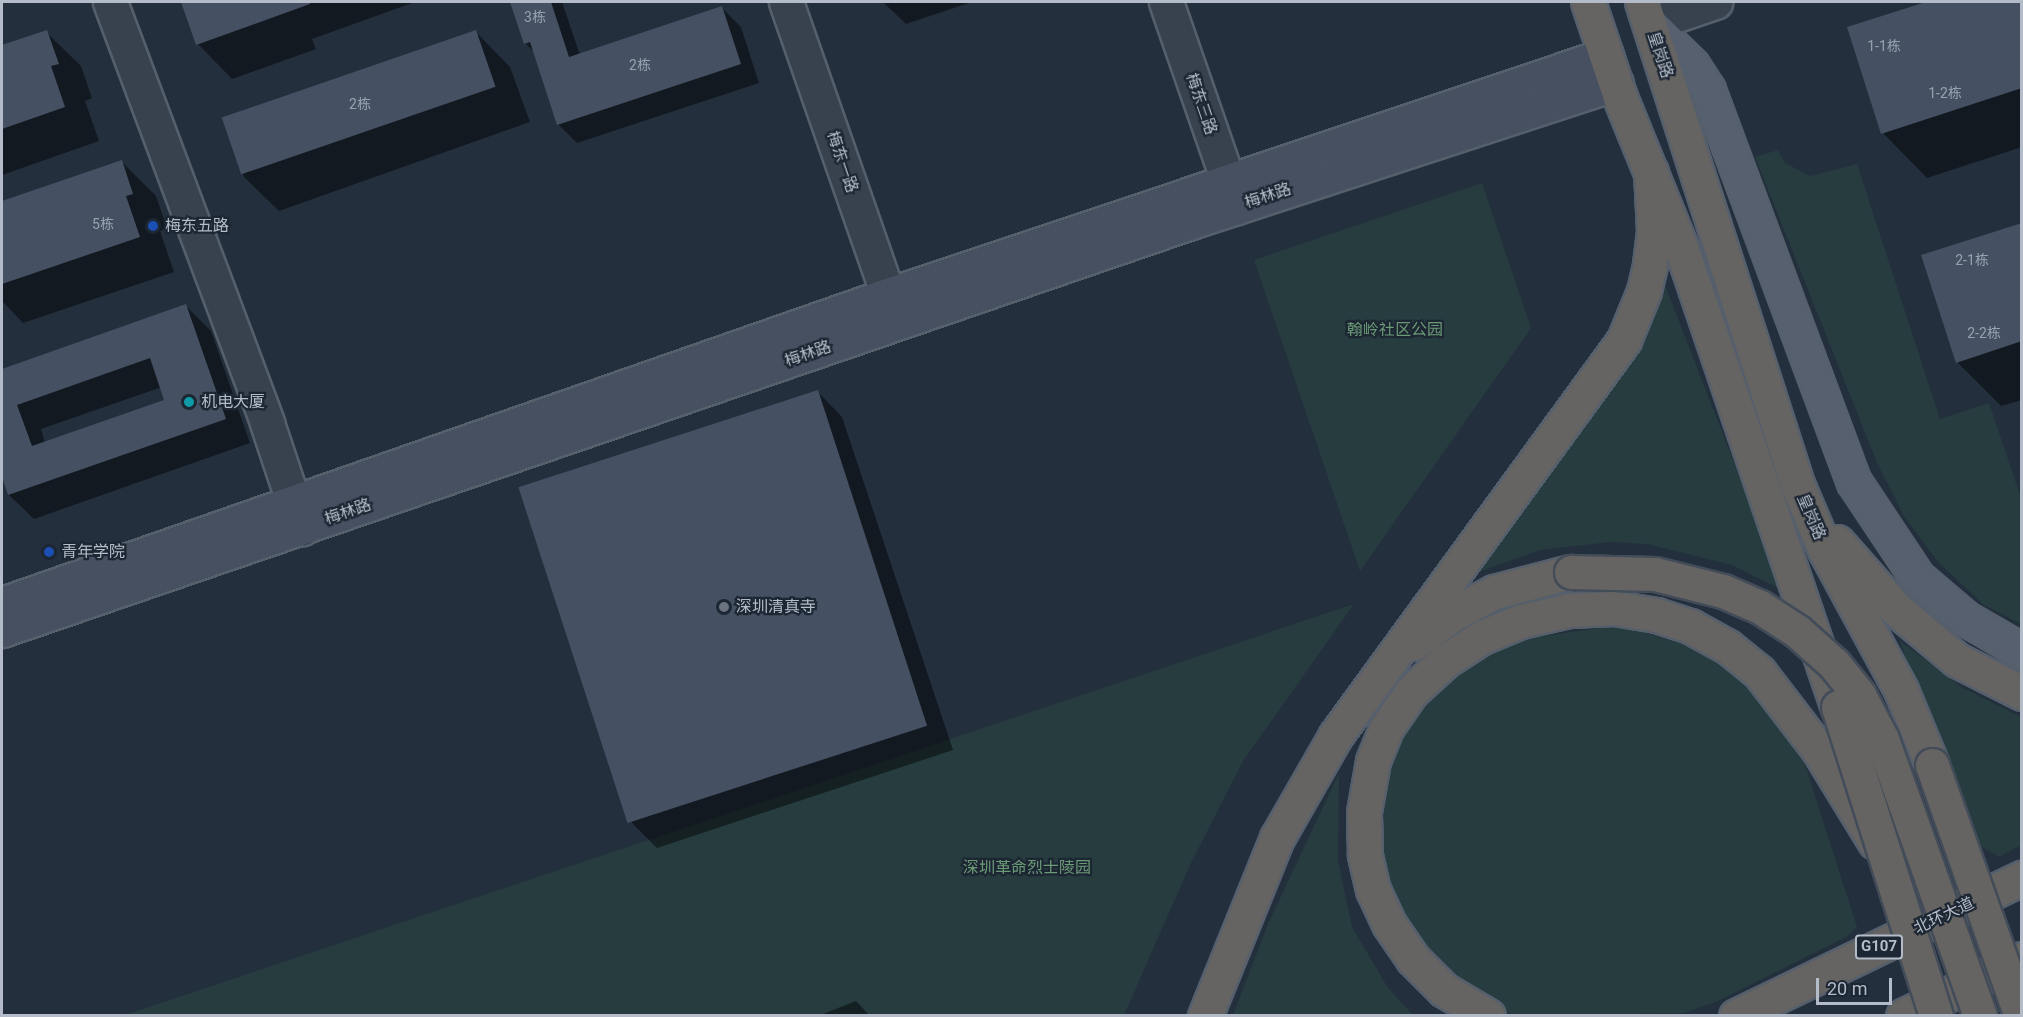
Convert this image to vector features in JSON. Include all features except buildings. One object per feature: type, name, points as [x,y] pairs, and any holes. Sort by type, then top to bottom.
[{"type":"highway","points":[[1588,2],[1611,69],[1682,250],[1838,707],[1882,855],[1936,1016]]},
{"type":"highway","name":"皇岗路","points":[[1646,13],[1797,484],[1825,550],[1901,690],[1932,765],[2021,1016]]},
{"type":"highway","points":[[1205,1016],[1277,838],[1309,780],[1375,678],[1624,340],[1644,291],[1650,264],[1654,231],[1651,172]]},
{"type":"highway","points":[[1797,484],[1822,524],[1896,609],[1958,660],[2022,693]]},
{"type":"highway","points":[[1375,678],[1421,636],[1453,614],[1494,592],[1571,572],[1655,573],[1723,591],[1760,607],[1797,630],[1834,664],[1859,695],[1886,748],[1980,1016]]},
{"type":"highway","points":[[1488,1016],[1444,990],[1413,959],[1389,924],[1373,890],[1365,854],[1364,812],[1374,761],[1387,727],[1411,692],[1445,662],[1482,637],[1521,621],[1570,610],[1614,608],[1667,618],[1728,646],[1759,672],[1792,711],[1882,855]]},
{"type":"highway","name":"北环大道","points":[[1736,1016],[2022,878]]},
{"type":"highway","points":[[1903,1016],[2022,959]]},
{"type":"main road","points":[[1646,13],[1692,65],[1708,90],[1854,482],[1917,578],[1965,618],[2022,651]]},
{"type":"main road","name":"梅林路","points":[[2,630],[298,516],[893,309],[1611,69]]},
{"type":"main road","name":"梅林路","points":[[2,604],[298,516]]},
{"type":"street","points":[[110,2],[298,516]]},
{"type":"street","name":"梅东一路","points":[[786,2],[893,309]]},
{"type":"street","name":"梅东三路","points":[[1166,2],[1232,194]]},
{"type":"street","points":[[1646,13],[1715,2]]},
{"type":"green space","points":[[1778,150],[1785,163],[1810,176],[1857,164],[1940,419],[1989,403],[2021,498],[2021,624],[1984,605],[1938,562],[1904,516],[1878,465],[1755,157]]},
{"type":"green space","name":"翰岭社区公园","points":[[1482,183],[1531,328],[1360,571],[1254,260]]},
{"type":"green space","points":[[1661,275],[1784,591],[1732,565],[1647,544],[1611,542],[1540,550],[1473,574]]},
{"type":"green space","name":"深圳革命烈士陵园","points":[[1354,604],[1243,761],[1190,865],[1124,1015],[125,1015]]},
{"type":"green space","points":[[1605,627],[1635,630],[1692,647],[1718,661],[1762,698],[1796,745],[1807,771],[1857,927],[1846,937],[1718,1001],[1684,1013],[1515,1016],[1492,1005],[1447,974],[1412,931],[1389,880],[1383,853],[1385,784],[1411,720],[1447,679],[1469,663],[1518,640]]},
{"type":"green space","points":[[1899,640],[1963,688],[2021,717],[2021,845],[1999,857],[1982,847],[1965,813]]},
{"type":"green space","points":[[1339,773],[1338,861],[1352,927],[1388,988],[1413,1015],[1233,1015],[1268,924]]},
{"type":"place","name":"梅东五路","points":[[153,226]]},
{"type":"place","name":"机电大厦","points":[[189,402]]},
{"type":"place","name":"青年学院","points":[[49,552]]},
{"type":"place","name":"深圳清真寺","points":[[724,607]]}]
